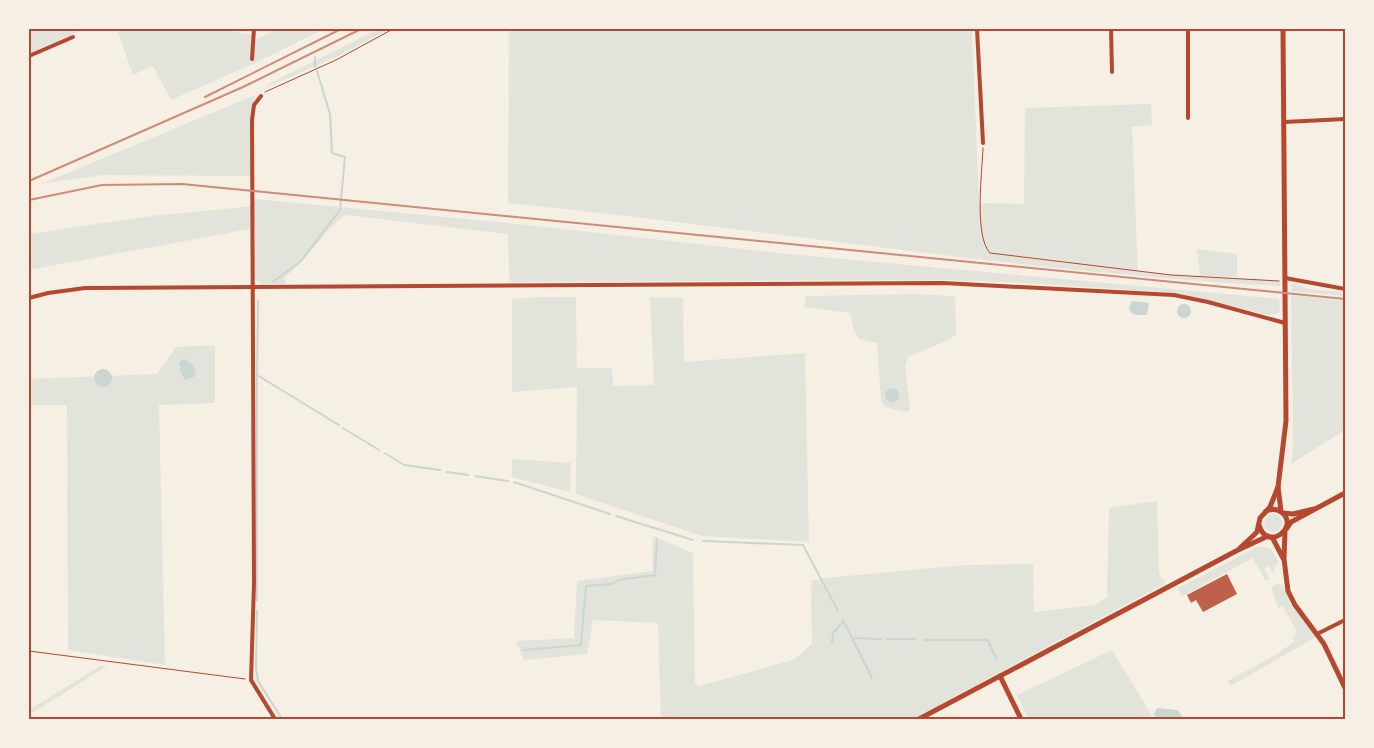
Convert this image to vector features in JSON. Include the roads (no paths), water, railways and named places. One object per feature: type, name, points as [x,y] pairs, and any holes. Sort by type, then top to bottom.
[{"type":"street","points":[[252,59],[254,29]]},
{"type":"street","points":[[977,29],[983,143]]},
{"type":"street","points":[[1111,29],[1112,72]]},
{"type":"street","points":[[1188,29],[1188,118]]},
{"type":"street","points":[[1236,551],[1257,532],[1261,516],[1270,507],[1278,487],[1286,421],[1283,29]]},
{"type":"street","points":[[29,56],[73,37]]},
{"type":"street","points":[[261,96],[254,105],[252,120],[254,185],[252,287],[254,582],[251,680],[275,719]]},
{"type":"street","points":[[1284,122],[1345,119]]},
{"type":"street","points":[[1285,279],[1345,289]]},
{"type":"street","points":[[29,298],[48,293],[85,288],[949,283],[1174,295],[1208,302],[1285,323]]},
{"type":"street","points":[[919,719],[1236,551],[1270,537],[1280,535],[1286,530],[1287,522],[1282,512],[1278,487]]},
{"type":"street","points":[[1266,511],[1272,509],[1293,514],[1314,509],[1345,493]]},
{"type":"street","points":[[1314,509],[1307,516],[1292,522],[1283,536],[1284,559],[1290,596],[1317,634],[1345,688]]},
{"type":"street","points":[[1259,525],[1261,530],[1276,542],[1284,559]]},
{"type":"street","points":[[1317,634],[1345,620]]},
{"type":"street","points":[[1000,676],[1021,719]]},
{"type":"waterway","points":[[315,57],[315,67]]},
{"type":"waterway","points":[[273,282],[301,261],[340,210],[345,157],[332,153],[330,114],[317,71]]},
{"type":"waterway","points":[[258,301],[257,375],[339,425]]},
{"type":"waterway","points":[[257,375],[257,601]]},
{"type":"waterway","points":[[343,428],[379,450]]},
{"type":"waterway","points":[[385,453],[404,465],[440,470]]},
{"type":"waterway","points":[[447,472],[468,475]]},
{"type":"waterway","points":[[475,476],[508,481]]},
{"type":"waterway","points":[[514,482],[610,514]]},
{"type":"waterway","points":[[616,516],[693,540]]},
{"type":"waterway","points":[[524,650],[581,645],[586,586],[612,584],[618,580],[655,575],[657,539]]},
{"type":"waterway","points":[[703,541],[803,545],[838,611]]},
{"type":"waterway","points":[[257,611],[256,668],[258,681],[282,719]]},
{"type":"waterway","points":[[843,620],[852,638],[881,639]]},
{"type":"waterway","points":[[832,643],[833,633],[843,622]]},
{"type":"waterway","points":[[852,638],[872,678]]},
{"type":"waterway","points":[[887,639],[915,639]]},
{"type":"waterway","points":[[925,640],[988,640],[996,659]]},
{"type":"railway","points":[[205,97],[341,29]]},
{"type":"railway","points":[[29,181],[243,87],[361,29]]},
{"type":"railway","points":[[29,200],[102,185],[182,184],[1345,299]]}]
